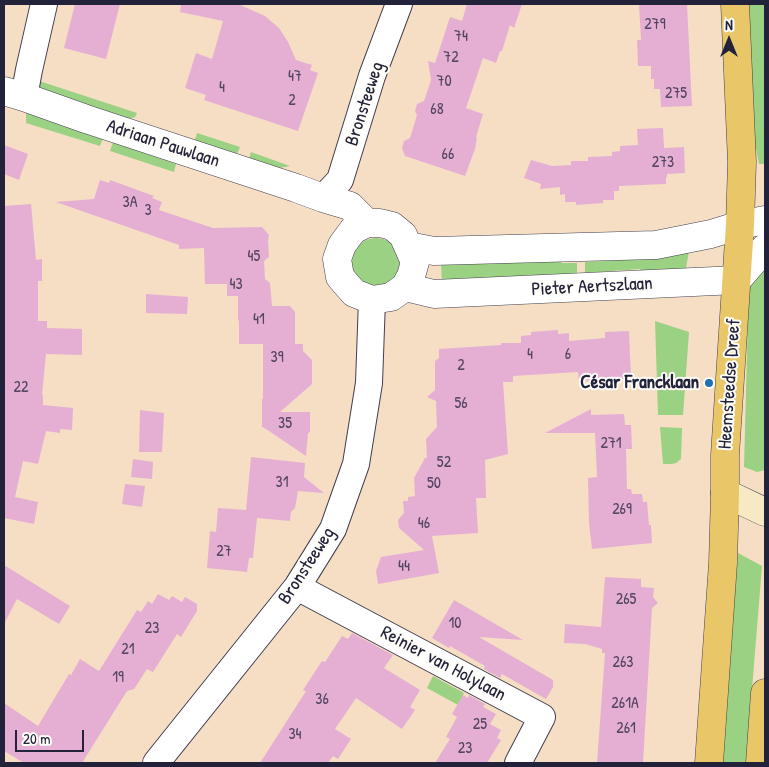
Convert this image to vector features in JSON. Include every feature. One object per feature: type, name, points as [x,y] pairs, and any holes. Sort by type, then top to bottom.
[{"type":"main road","name":"Heemsteedse Dreef","points":[[709,763],[723,563],[724,455],[737,280],[753,222],[742,162],[736,4]]},
{"type":"main road","points":[[725,493],[765,489]]},
{"type":"main road","points":[[725,493],[765,512]]},
{"type":"main road","points":[[760,763],[765,693]]},
{"type":"street","points":[[14,94],[29,70],[44,4]]},
{"type":"street","name":"Bronsteeweg","points":[[323,198],[340,180],[372,76],[398,4]]},
{"type":"street","name":"Adriaan Pauwlaan","points":[[14,94],[350,206],[367,223]]},
{"type":"street","points":[[323,198],[344,241]]},
{"type":"street","name":"Pieter Aertszlaan","points":[[408,246],[434,251],[656,246],[711,234],[753,222]]},
{"type":"street","points":[[367,223],[380,223],[392,226],[403,235],[415,262],[405,288],[391,298],[372,300],[354,293],[340,277],[337,259],[344,241],[353,230],[367,223]]},
{"type":"street","points":[[737,280],[765,248]]},
{"type":"street","name":"Pieter Aertszlaan","points":[[405,288],[434,294],[737,280]]},
{"type":"street","name":"Bronsteeweg","points":[[156,763],[297,587],[333,529],[356,464],[369,384],[372,300]]},
{"type":"street","name":"Reinier van Holylaan","points":[[297,587],[542,717],[518,763]]},
{"type":"green space","points":[[746,4],[765,4],[765,164],[759,164],[754,139]]},
{"type":"green space","points":[[33,79],[137,113],[135,117],[125,120],[39,91]]},
{"type":"green space","points":[[26,112],[103,138],[100,146],[26,123]]},
{"type":"green space","points":[[197,133],[240,147],[235,159],[194,143]]},
{"type":"green space","points":[[113,142],[176,164],[174,172],[110,151]]},
{"type":"green space","points":[[251,152],[290,166],[274,169],[248,162]]},
{"type":"green space","points":[[376,238],[385,240],[393,245],[398,253],[400,262],[398,271],[393,279],[385,284],[376,286],[367,284],[359,279],[354,271],[352,262],[354,253],[359,245],[367,240]]},
{"type":"green space","points":[[689,251],[686,268],[647,274],[639,269],[585,273],[585,262],[638,259],[643,252]]},
{"type":"green space","points":[[555,257],[562,263],[577,263],[577,274],[442,286],[441,262]]},
{"type":"green space","points":[[762,271],[765,272],[765,470],[757,472],[744,467],[749,277]]},
{"type":"green space","points":[[655,321],[689,332],[683,415],[658,415]]},
{"type":"green space","points":[[660,427],[682,428],[681,459],[676,463],[663,464]]},
{"type":"green space","points":[[738,553],[762,566],[746,763],[722,763]]},
{"type":"green space","points":[[433,676],[464,693],[458,705],[427,688]]},
{"type":"building","points":[[75,4],[120,4],[106,59],[64,48]]},
{"type":"building","points":[[181,4],[238,4],[265,16],[279,28],[296,60],[312,65],[310,70],[318,73],[298,131],[204,100],[206,95],[185,88],[196,53],[212,59],[223,21],[180,12]]},
{"type":"building","points":[[467,4],[522,4],[514,28],[510,25],[496,63],[483,58],[466,108],[483,114],[476,137],[475,149],[465,176],[405,156],[402,148],[404,141],[410,138],[417,115],[415,111],[417,104],[424,101],[431,80],[428,61],[435,63],[450,17],[462,21]]},
{"type":"building","points":[[639,4],[687,4],[692,106],[661,107],[660,89],[654,89],[654,79],[651,79],[651,66],[638,66],[637,40],[641,40]]},
{"type":"building","points":[[663,128],[664,148],[684,147],[685,173],[667,174],[666,184],[619,186],[619,191],[614,191],[614,200],[603,200],[603,203],[576,205],[576,202],[565,202],[565,194],[560,195],[560,187],[540,189],[541,184],[524,178],[531,160],[552,166],[571,165],[571,161],[588,161],[588,157],[612,156],[612,152],[620,151],[620,146],[638,145],[637,129]]},
{"type":"building","points":[[4,145],[28,154],[19,180],[4,174]]},
{"type":"building","points":[[100,180],[109,183],[110,180],[154,196],[152,198],[162,202],[159,210],[213,228],[262,227],[269,235],[269,257],[264,261],[265,279],[270,283],[272,306],[290,306],[295,312],[295,344],[303,344],[303,351],[312,360],[312,384],[280,412],[310,412],[310,432],[308,433],[306,456],[262,428],[263,344],[239,344],[238,296],[227,296],[227,284],[205,284],[204,248],[179,249],[179,245],[56,202],[94,199]]},
{"type":"building","points":[[31,204],[36,260],[42,259],[42,281],[38,281],[38,321],[47,321],[47,328],[82,329],[82,355],[46,354],[42,395],[43,405],[73,408],[72,430],[60,429],[60,433],[46,431],[38,464],[23,461],[15,497],[38,502],[34,524],[4,518],[4,206]]},
{"type":"building","points":[[146,294],[188,297],[187,314],[146,313]]},
{"type":"building","points":[[558,330],[558,334],[569,333],[569,341],[605,338],[605,332],[629,331],[631,379],[579,381],[578,372],[513,376],[513,382],[503,382],[508,454],[485,460],[486,498],[476,498],[478,533],[432,536],[439,573],[378,584],[376,571],[381,557],[424,550],[399,528],[398,520],[404,513],[403,501],[408,501],[408,497],[415,496],[414,478],[425,458],[427,458],[426,439],[437,427],[436,401],[427,397],[435,390],[435,361],[439,358],[439,349],[521,343],[521,336],[531,335],[531,332]]},
{"type":"building","points":[[591,409],[591,415],[624,414],[625,425],[631,425],[632,449],[626,449],[627,489],[631,489],[632,494],[642,494],[643,502],[647,502],[652,543],[592,549],[589,523],[588,478],[597,477],[595,433],[545,433]]},
{"type":"building","points":[[140,410],[164,413],[162,452],[139,452]]},
{"type":"building","points":[[251,457],[305,463],[304,477],[324,493],[298,491],[290,521],[257,518],[253,558],[249,558],[247,572],[207,568],[210,531],[216,532],[218,508],[246,510]]},
{"type":"building","points":[[133,459],[153,462],[152,479],[131,477]]},
{"type":"building","points":[[125,484],[145,486],[142,507],[122,504]]},
{"type":"building","points":[[4,565],[70,606],[59,624],[17,599],[4,624]]},
{"type":"building","points":[[605,577],[641,579],[641,587],[654,588],[653,597],[658,603],[652,608],[643,763],[597,763],[605,653],[602,653],[602,649],[585,644],[564,643],[565,624],[601,627]]},
{"type":"building","points":[[158,594],[169,600],[172,596],[182,602],[185,597],[197,604],[197,611],[181,637],[177,634],[153,672],[147,669],[134,689],[127,691],[82,763],[24,763],[4,751],[4,703],[38,726],[80,659],[99,671],[137,610],[141,612],[148,601],[152,604]]},
{"type":"building","points":[[454,600],[523,640],[479,637],[553,680],[553,687],[546,699],[502,674],[500,678],[484,669],[485,666],[432,638]]},
{"type":"building","points":[[352,633],[393,655],[384,668],[420,690],[410,707],[415,710],[402,729],[356,698],[335,729],[351,739],[338,759],[333,756],[328,763],[260,763],[306,691],[303,690],[322,661],[325,662],[342,636],[348,639]]},
{"type":"building","points":[[463,695],[468,698],[469,695],[485,704],[483,707],[496,714],[490,724],[501,730],[497,738],[501,740],[487,763],[435,763],[450,739],[446,737],[457,717],[452,714]]},
{"type":"place","name":"César Francklaan","points":[[709,383]]}]
